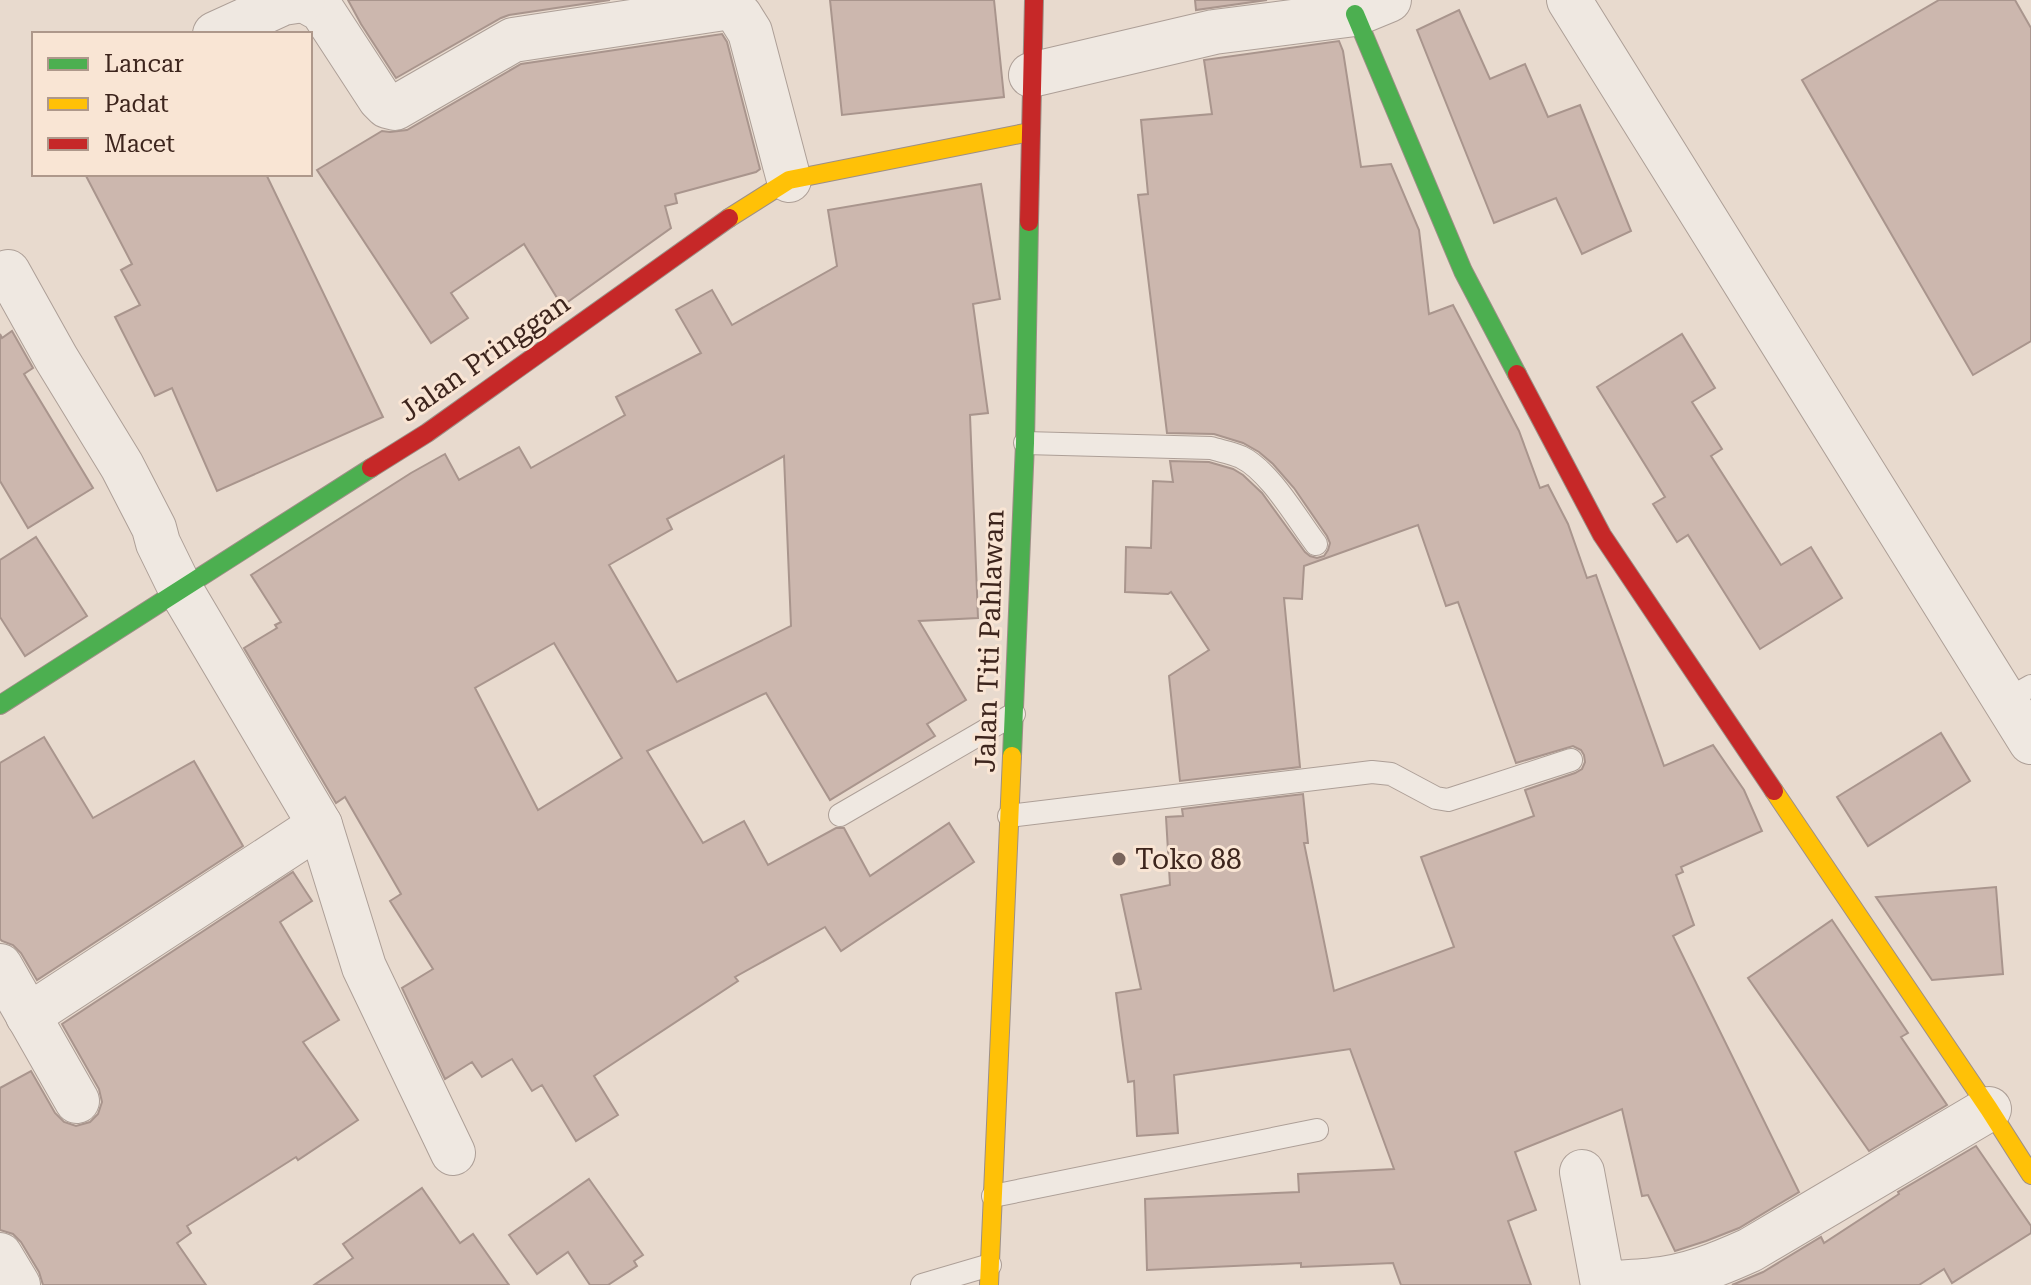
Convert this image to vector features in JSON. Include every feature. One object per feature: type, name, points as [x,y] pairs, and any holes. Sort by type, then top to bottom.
[{"type":"street","points":[[219,32],[283,3],[303,0],[322,10],[380,99],[387,106],[395,108],[513,40],[732,9],[750,32],[789,180]]},
{"type":"street","name":"Jalan Titi Pahlawan","points":[[989,1275],[1025,443],[1034,0]]},
{"type":"street","points":[[1569,0],[2018,693],[2031,742]]},
{"type":"street","points":[[1031,75],[1214,32],[1372,7],[1463,271],[1602,535],[2031,1175]]},
{"type":"street","name":"Jalan Pringgan","points":[[0,705],[427,433],[718,225],[789,180],[1030,132]]},
{"type":"street","points":[[8,272],[122,466],[181,590],[320,825],[364,967],[453,1153]]},
{"type":"street","points":[[28,1016],[320,825]]},
{"type":"street","points":[[0,966],[77,1101]]},
{"type":"street","points":[[1582,1172],[1602,1285],[1653,1280],[1713,1267],[1750,1250],[1989,1109]]},
{"type":"street","points":[[0,1255],[18,1285]]},
{"type":"lane","points":[[1025,443],[1211,448],[1240,456],[1267,477],[1316,544]]},
{"type":"lane","points":[[840,815],[1014,714]]},
{"type":"lane","points":[[1009,816],[1372,772],[1391,774],[1436,798],[1448,800],[1571,760]]},
{"type":"lane","points":[[993,1196],[1317,1130]]},
{"type":"lane","points":[[922,1285],[989,1275]]},
{"type":"building","points":[[348,0],[610,0],[509,15],[396,78]]},
{"type":"building","points":[[830,0],[994,0],[1004,97],[842,115]]},
{"type":"building","points":[[1195,0],[1267,0],[1196,10]]},
{"type":"building","points":[[1939,0],[2015,0],[2031,28],[2031,341],[1973,375],[1802,80]]},
{"type":"building","points":[[1459,10],[1490,79],[1525,64],[1548,117],[1580,105],[1631,231],[1582,254],[1556,198],[1494,223],[1417,30]]},
{"type":"building","points":[[722,34],[727,42],[760,169],[675,194],[677,203],[665,206],[671,228],[562,306],[524,244],[451,293],[468,318],[431,343],[317,170],[382,131],[407,130],[521,64]]},
{"type":"building","points":[[1339,41],[1361,167],[1391,164],[1419,230],[1429,314],[1453,305],[1519,431],[1540,488],[1548,485],[1568,524],[1587,578],[1596,575],[1664,766],[1713,745],[1744,790],[1762,831],[1681,867],[1683,872],[1676,875],[1694,925],[1673,936],[1799,1192],[1739,1228],[1675,1251],[1648,1195],[1642,1196],[1622,1109],[1515,1152],[1536,1210],[1508,1221],[1531,1285],[1401,1285],[1393,1263],[1301,1267],[1301,1263],[1147,1270],[1145,1199],[1299,1192],[1298,1174],[1394,1169],[1350,1049],[1174,1075],[1178,1133],[1137,1136],[1134,1081],[1128,1082],[1116,993],[1141,989],[1121,895],[1170,885],[1166,817],[1183,816],[1182,809],[1303,794],[1308,843],[1304,843],[1334,991],[1454,947],[1421,857],[1534,816],[1525,790],[1575,773],[1582,769],[1585,762],[1581,750],[1573,746],[1516,763],[1458,602],[1446,606],[1418,525],[1304,566],[1302,599],[1284,598],[1300,767],[1180,781],[1169,676],[1209,650],[1171,592],[1125,592],[1126,547],[1151,548],[1153,481],[1173,482],[1170,461],[1209,462],[1233,469],[1262,493],[1310,556],[1324,556],[1330,543],[1294,488],[1259,452],[1243,443],[1214,434],[1167,433],[1138,195],[1148,194],[1141,120],[1212,114],[1204,60]]},
{"type":"building","points":[[86,176],[267,176],[383,417],[217,491],[172,388],[155,396],[115,317],[140,305],[121,270],[132,264]]},
{"type":"building","points":[[981,184],[1000,299],[973,304],[988,413],[970,415],[978,618],[919,621],[966,700],[927,724],[935,736],[830,800],[766,693],[647,751],[703,843],[744,821],[768,865],[836,828],[844,828],[870,876],[949,823],[974,862],[841,951],[825,927],[735,977],[738,981],[594,1076],[618,1115],[576,1141],[542,1085],[532,1091],[512,1059],[482,1077],[472,1062],[445,1079],[402,988],[433,969],[390,901],[401,894],[345,797],[336,803],[244,648],[277,628],[275,625],[281,622],[251,575],[445,454],[459,480],[519,447],[531,468],[625,415],[616,397],[701,353],[676,310],[712,290],[732,325],[837,266],[828,210]],"holes":[[[784,456],[791,626],[677,682],[609,565],[672,529],[667,519]],[[554,643],[622,758],[538,810],[475,688]]]},
{"type":"building","points":[[12,331],[33,368],[24,374],[93,488],[28,528],[0,481],[0,334],[2,338]]},
{"type":"building","points":[[1682,334],[1715,388],[1692,402],[1722,449],[1711,456],[1781,565],[1811,547],[1842,598],[1760,649],[1688,535],[1677,542],[1653,504],[1665,497],[1597,387]]},
{"type":"building","points":[[36,537],[87,616],[25,656],[0,617],[0,560]]},
{"type":"building","points":[[1941,733],[1970,781],[1868,846],[1837,797]]},
{"type":"building","points":[[44,737],[93,818],[194,761],[243,846],[37,980],[21,953],[0,939],[0,763]]},
{"type":"building","points":[[293,872],[312,901],[280,922],[339,1020],[303,1042],[358,1120],[187,1226],[191,1233],[177,1243],[206,1285],[43,1285],[21,1242],[13,1234],[0,1230],[0,1088],[31,1071],[55,1113],[64,1122],[76,1126],[90,1122],[98,1114],[102,1102],[99,1089],[62,1024]]},
{"type":"building","points":[[1996,887],[2003,974],[1932,980],[1876,897]]},
{"type":"building","points":[[1832,920],[1908,1033],[1901,1037],[1947,1105],[1869,1151],[1748,978]]},
{"type":"building","points":[[1976,1146],[2031,1226],[2031,1233],[1952,1283],[1944,1269],[1919,1285],[1732,1285],[1763,1272],[1821,1237],[1824,1243],[1898,1192]]},
{"type":"building","points":[[589,1179],[643,1255],[634,1261],[637,1266],[608,1285],[590,1285],[568,1252],[537,1274],[509,1235]]},
{"type":"building","points":[[422,1188],[460,1243],[473,1234],[509,1285],[314,1285],[353,1258],[343,1244]]},
{"type":"traffic: fast","points":[[1355,14],[1463,271],[1517,374]]},
{"type":"traffic: fast","points":[[1012,756],[1025,443],[1029,222]]},
{"type":"traffic: fast","points":[[0,705],[371,468]]},
{"type":"traffic: slow","points":[[729,218],[789,180],[1030,132]]},
{"type":"traffic: slow","points":[[989,1285],[1012,756]]},
{"type":"traffic: slow","points":[[1774,791],[2031,1175]]},
{"type":"traffic: jam","points":[[1029,222],[1034,0]]},
{"type":"traffic: jam","points":[[371,468],[427,433],[729,218]]},
{"type":"traffic: jam","points":[[1517,374],[1602,535],[1774,791]]},
{"type":"place","name":"Toko 88","points":[[1119,859]]}]
